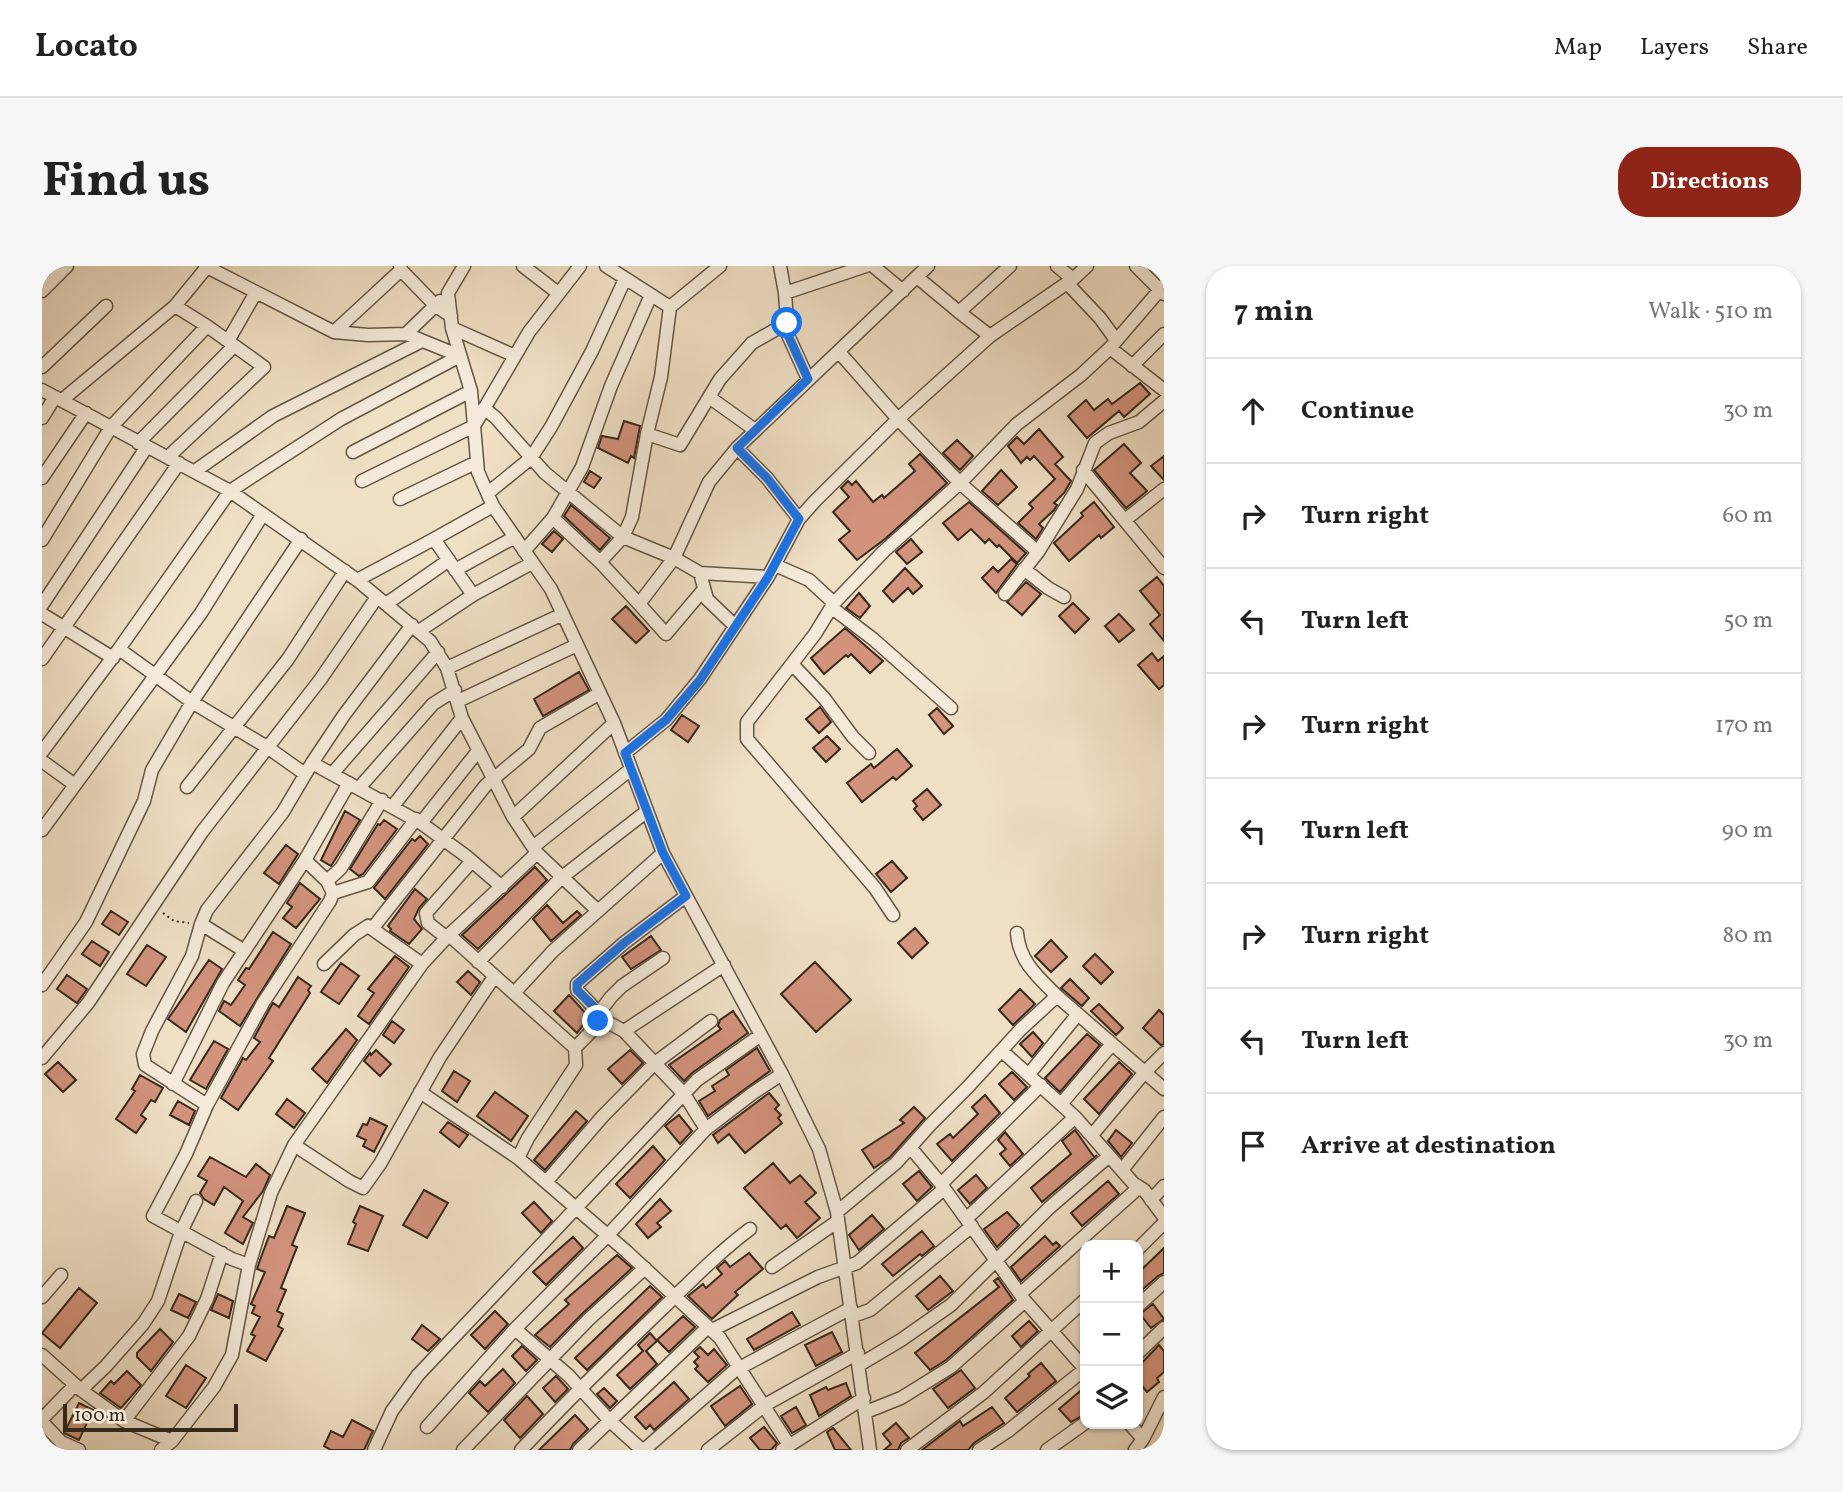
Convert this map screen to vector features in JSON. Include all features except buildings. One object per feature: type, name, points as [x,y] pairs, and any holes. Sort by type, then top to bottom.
[{"type":"street","points":[[42,291],[67,266]]},
{"type":"street","points":[[406,334],[448,293],[464,266]]},
{"type":"street","points":[[523,266],[558,293]]},
{"type":"street","points":[[362,481],[474,426],[529,332],[580,266]]},
{"type":"street","points":[[606,266],[670,307]]},
{"type":"street","points":[[600,562],[623,537],[632,517],[647,433],[662,377],[670,307],[720,266]]},
{"type":"street","points":[[780,266],[788,335],[808,379]]},
{"type":"street","points":[[785,293],[866,266]]},
{"type":"street","points":[[873,266],[903,291]]},
{"type":"street","points":[[639,604],[674,558],[709,482],[737,448],[928,266]]},
{"type":"street","points":[[960,312],[1010,266]]},
{"type":"street","points":[[1057,266],[1100,318],[1113,344],[1132,366],[1164,390]]},
{"type":"street","points":[[625,753],[666,720],[700,680],[768,577],[799,519],[815,501],[898,419],[990,336],[1070,281],[1087,266]]},
{"type":"street","points":[[894,915],[747,739],[747,722],[815,634],[832,605],[884,551],[960,483],[1017,424],[1081,375],[1163,289],[1136,266]]},
{"type":"street","points":[[42,418],[59,399],[175,306],[213,268],[255,294],[334,332],[406,334],[460,356]]},
{"type":"street","points":[[334,332],[401,268],[452,322],[514,356]]},
{"type":"street","points":[[917,277],[990,336]]},
{"type":"street","points":[[357,580],[434,540],[490,499],[531,458],[592,351],[625,279]]},
{"type":"street","points":[[448,293],[452,322],[471,391],[478,472],[490,499],[551,589],[614,723],[663,853],[782,1074],[819,1149],[838,1216],[866,1412],[866,1448]]},
{"type":"street","points":[[42,605],[142,445],[231,344],[255,294]]},
{"type":"street","points":[[524,551],[553,518],[582,467],[611,386],[651,295]]},
{"type":"street","points":[[42,367],[106,306]]},
{"type":"street","points":[[42,659],[174,460],[264,368],[175,306]]},
{"type":"street","points":[[647,433],[680,444],[720,379],[752,342],[787,323]]},
{"type":"street","points":[[42,540],[111,427],[207,326]]},
{"type":"street","points":[[1132,366],[1164,334]]},
{"type":"street","points":[[195,471],[273,416],[422,341]]},
{"type":"street","points":[[839,352],[898,419],[960,483],[1038,552]]},
{"type":"street","points":[[45,743],[116,654],[230,491],[341,419],[460,356]]},
{"type":"street","points":[[42,390],[230,491],[345,571],[415,628],[438,652],[447,668],[462,718],[492,781],[513,817],[535,850],[598,911]]},
{"type":"street","points":[[353,452],[471,391]]},
{"type":"street","points":[[709,397],[755,430]]},
{"type":"street","points":[[1005,594],[1038,552],[1077,489],[1095,443],[1109,433],[1139,422],[1164,401]]},
{"type":"street","points":[[484,408],[545,473],[623,537],[674,558],[701,573],[768,577]]},
{"type":"street","points":[[42,478],[86,413]]},
{"type":"street","points":[[737,448],[767,478],[799,519]]},
{"type":"street","points":[[400,499],[477,462]]},
{"type":"street","points":[[1083,470],[1164,568]]},
{"type":"street","points":[[1125,520],[1164,489]]},
{"type":"street","points":[[42,830],[201,614],[264,514]]},
{"type":"street","points":[[553,518],[600,562],[666,634],[705,589]]},
{"type":"street","points":[[42,1058],[88,1003],[202,832],[381,600],[515,537]]},
{"type":"street","points":[[42,985],[86,922],[144,801],[152,770],[192,702],[301,539]]},
{"type":"street","points":[[434,540],[473,595]]},
{"type":"street","points":[[207,1105],[148,1068],[143,1061],[143,1054],[152,1031],[192,956],[201,924],[212,903],[283,812],[308,768],[415,628],[532,563]]},
{"type":"street","points":[[775,565],[809,580],[832,605],[951,708]]},
{"type":"street","points":[[1024,569],[1064,597]]},
{"type":"street","points":[[187,787],[288,659],[345,571]]},
{"type":"street","points":[[701,573],[707,599],[735,626]]},
{"type":"street","points":[[42,614],[155,676],[233,728],[267,747],[308,768],[332,774],[388,803],[445,839],[502,887]]},
{"type":"street","points":[[447,668],[563,614]]},
{"type":"street","points":[[173,1084],[243,950],[354,786],[433,704],[578,645]]},
{"type":"street","points":[[332,774],[438,652]]},
{"type":"street","points":[[792,664],[824,698],[869,754]]},
{"type":"street","points":[[372,929],[486,785],[529,749],[540,727],[600,693]]},
{"type":"street","points":[[249,1265],[153,1216],[186,1154],[207,1105],[341,868],[388,803],[462,718]]},
{"type":"street","points":[[513,817],[614,723]]},
{"type":"street","points":[[330,887],[368,882],[478,751]]},
{"type":"street","points":[[42,761],[75,785]]},
{"type":"street","points":[[161,1450],[172,1441],[214,1387],[232,1355],[249,1265],[271,1193],[294,1145],[422,964],[448,936],[502,887],[535,850],[632,769]]},
{"type":"street","points":[[478,962],[561,878],[647,811]]},
{"type":"street","points":[[514,993],[553,951],[663,853]]},
{"type":"street","points":[[305,860],[330,887]]},
{"type":"street","points":[[472,861],[425,913],[428,923],[448,936],[575,1048],[576,1065],[518,1158]]},
{"type":"street","points":[[686,896],[624,943],[577,984],[577,990],[598,1015],[624,1031],[684,1094],[706,1129]]},
{"type":"street","points":[[201,924],[243,950]]},
{"type":"street","points":[[324,964],[368,926],[422,964]]},
{"type":"street","points":[[1017,933],[1025,961],[1057,996],[1164,1089]]},
{"type":"street","points":[[575,1048],[594,1028],[598,1015],[611,996],[663,958]]},
{"type":"street","points":[[624,1031],[724,965]]},
{"type":"street","points":[[294,1145],[363,1188],[380,1164],[440,1057],[494,977]]},
{"type":"street","points":[[772,1266],[838,1216],[896,1163],[1036,1014],[1057,996]]},
{"type":"street","points":[[1029,1074],[1078,1014]]},
{"type":"street","points":[[546,1182],[602,1117],[654,1063],[711,1021]]},
{"type":"street","points":[[374,1450],[392,1410],[418,1375],[698,1080],[761,1035]]},
{"type":"street","points":[[1061,1104],[1112,1044]]},
{"type":"street","points":[[1002,1051],[1075,1117],[1164,1217]]},
{"type":"street","points":[[1091,1135],[1144,1072],[1164,1053]]},
{"type":"street","points":[[427,1427],[706,1129],[752,1093],[782,1074]]},
{"type":"street","points":[[579,1450],[710,1329],[807,1282],[857,1263],[942,1186],[1041,1085]]},
{"type":"street","points":[[420,1092],[518,1158],[608,1235],[720,1338],[765,1405],[786,1447],[864,1398]]},
{"type":"street","points":[[516,1329],[643,1450],[740,1366],[852,1312],[870,1310],[969,1223],[1075,1117]]},
{"type":"street","points":[[1122,1170],[1164,1117]]},
{"type":"street","points":[[910,1147],[1023,1297],[1080,1360]]},
{"type":"street","points":[[708,1450],[765,1405],[901,1340],[951,1305],[1049,1209],[1109,1156]]},
{"type":"street","points":[[1151,1200],[1164,1186]]},
{"type":"street","points":[[866,1412],[901,1398],[951,1367],[1136,1190],[1141,1189]]},
{"type":"street","points":[[79,1450],[61,1442],[42,1421],[78,1387],[106,1366],[143,1324],[158,1301],[181,1232],[196,1201]]},
{"type":"street","points":[[1143,1244],[1164,1223]]},
{"type":"street","points":[[521,1450],[579,1388],[722,1250],[750,1229]]},
{"type":"street","points":[[124,1421],[189,1336],[205,1306],[222,1253]]},
{"type":"street","points":[[463,1450],[588,1320],[645,1268]]},
{"type":"street","points":[[42,1297],[61,1275]]},
{"type":"street","points":[[1141,1303],[1164,1282]]},
{"type":"street","points":[[907,1450],[983,1393],[1082,1303]]},
{"type":"street","points":[[1143,1348],[1164,1328]]},
{"type":"street","points":[[42,1355],[78,1387],[124,1421],[172,1441]]},
{"type":"street","points":[[979,1450],[1008,1431],[1080,1366]]},
{"type":"street","points":[[1135,1450],[1164,1397]]},
{"type":"street","points":[[1047,1450],[1080,1427]]},
{"type":"street","points":[[1134,1429],[1143,1439]]},
{"type":"path","points":[[155,904],[174,921],[201,924]]},
{"type":"route","points":[[598,1021],[597,1010],[577,990],[577,984],[624,943],[686,896],[663,853],[625,753],[666,720],[700,680],[768,577],[799,519],[767,478],[737,448],[808,379],[788,335],[787,323]]}]
